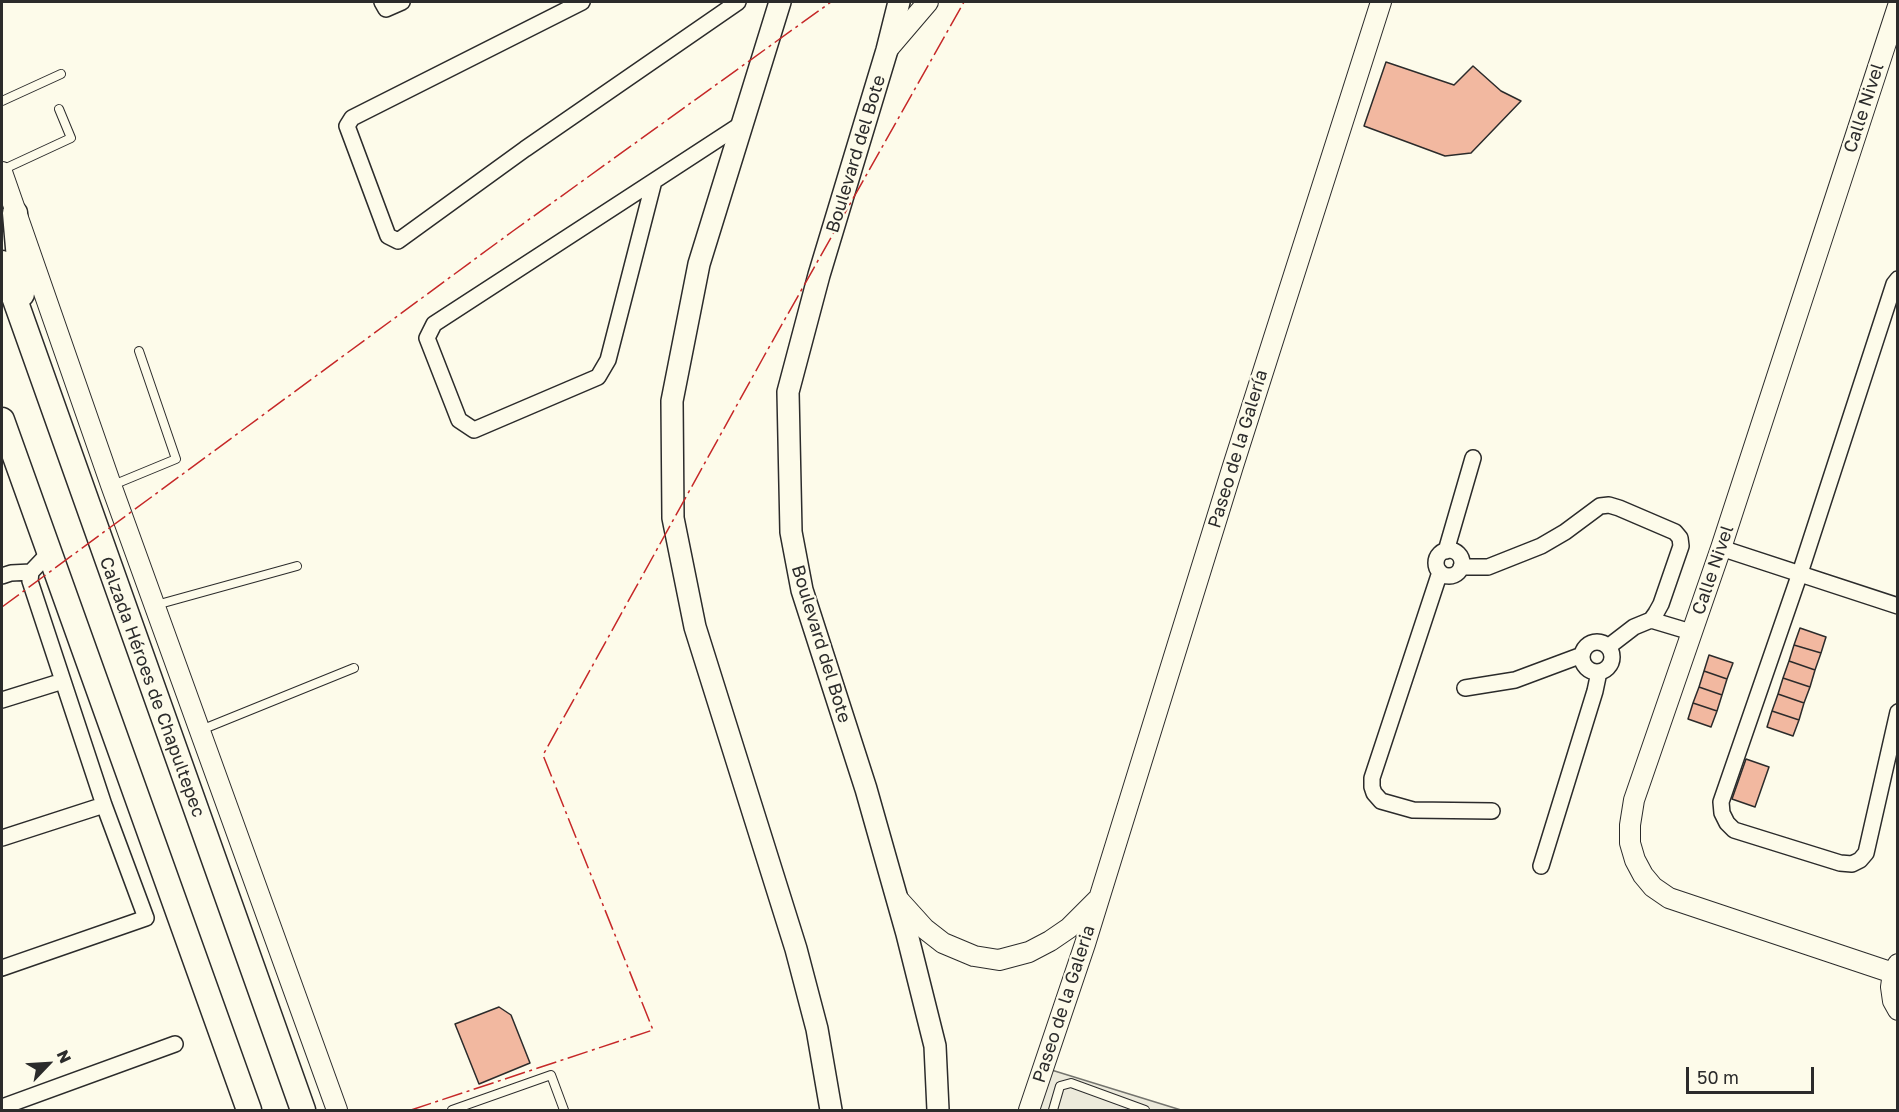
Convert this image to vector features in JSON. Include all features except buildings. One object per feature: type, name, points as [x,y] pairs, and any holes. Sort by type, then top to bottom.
[{"type":"main road","points":[[780,2],[699,264],[672,401],[674,518],[695,627],[796,950],[814,1018],[831,1110]]},
{"type":"main road","name":"Boulevard del Bote","points":[[899,2],[887,50],[819,275],[788,392],[791,532],[802,590],[866,789],[935,1046],[938,1110]]},
{"type":"main road","points":[[15,213],[24,326]]},
{"type":"main road","name":"Calzada Héroes de Chapultepec","points":[[2,263],[303,1110]]},
{"type":"main road","points":[[2,420],[249,1110]]},
{"type":"street","points":[[382,2],[386,9],[402,2]]},
{"type":"street","points":[[582,2],[352,118],[347,126],[388,236],[398,241],[525,149],[738,2]]},
{"type":"street","points":[[887,50],[928,2]]},
{"type":"street","name":"Paseo de la Galería","points":[[1099,898],[1229,477],[1381,2]]},
{"type":"street","name":"Calle Nivel","points":[[1895,968],[1669,898],[1653,887],[1635,861],[1630,843],[1630,825],[1634,800],[1721,548],[1898,6]]},
{"type":"street","points":[[654,181],[608,360],[598,376],[474,430],[459,420],[427,338],[434,324],[743,123]]},
{"type":"street","points":[[2,171],[111,485],[337,1110]]},
{"type":"street","points":[[1898,279],[1894,284],[1800,573],[1721,802],[1722,813],[1727,823],[1734,830],[1840,863],[1852,864],[1860,860],[1866,853],[1898,712]]},
{"type":"street","points":[[1446,551],[1473,458]]},
{"type":"street","points":[[1461,567],[1488,567],[1530,551],[1565,532],[1600,506],[1609,505],[1675,532],[1680,538],[1681,546],[1661,604],[1651,620],[1634,627],[1608,647]]},
{"type":"street","points":[[1721,548],[1898,606]]},
{"type":"street","points":[[1452,551],[1458,554],[1461,567],[1458,573],[1446,576],[1440,572],[1437,560],[1440,554],[1452,551]]},
{"type":"street","points":[[2,968],[146,918],[104,805],[30,580],[31,572],[49,553]]},
{"type":"street","points":[[2,576],[31,572]]},
{"type":"street","points":[[1440,572],[1372,778],[1372,787],[1381,801],[1413,810],[1492,811]]},
{"type":"street","points":[[1651,620],[1691,632]]},
{"type":"street","points":[[1602,643],[1608,647],[1611,662],[1606,669],[1599,672],[1586,668],[1582,655],[1589,644],[1602,643]]},
{"type":"street","points":[[1465,688],[1515,680],[1582,655]]},
{"type":"street","points":[[1541,866],[1599,672]]},
{"type":"street","points":[[2,700],[63,681]]},
{"type":"street","points":[[2,837],[104,805]]},
{"type":"street","points":[[897,898],[925,928],[943,943],[974,956],[999,960],[1029,952],[1050,941],[1070,928],[1099,898]]},
{"type":"street","name":"Paseo de la Galeria","points":[[1029,1110],[1099,898]]},
{"type":"street","points":[[1895,968],[1891,987],[1893,1000],[1898,1010]]},
{"type":"street","points":[[2,1107],[175,1044]]},
{"type":"lane","points":[[2,101],[61,74]]},
{"type":"lane","points":[[2,171],[71,138],[59,109]]},
{"type":"lane","points":[[111,485],[176,459],[139,351]]},
{"type":"lane","points":[[155,606],[297,566]]},
{"type":"lane","points":[[200,730],[354,668]]},
{"type":"lane","points":[[452,1110],[551,1075],[564,1110]]},
{"type":"lane","points":[[1053,1110],[1060,1086],[1071,1083],[1126,1107],[1145,1110]]},
{"type":"shaded area","points":[[1045,1068],[1181,1110],[1034,1110]]},
{"type":"power","points":[[2,607],[513,231],[831,2]]},
{"type":"power","points":[[411,1110],[653,1030],[543,755],[964,2]]}]
